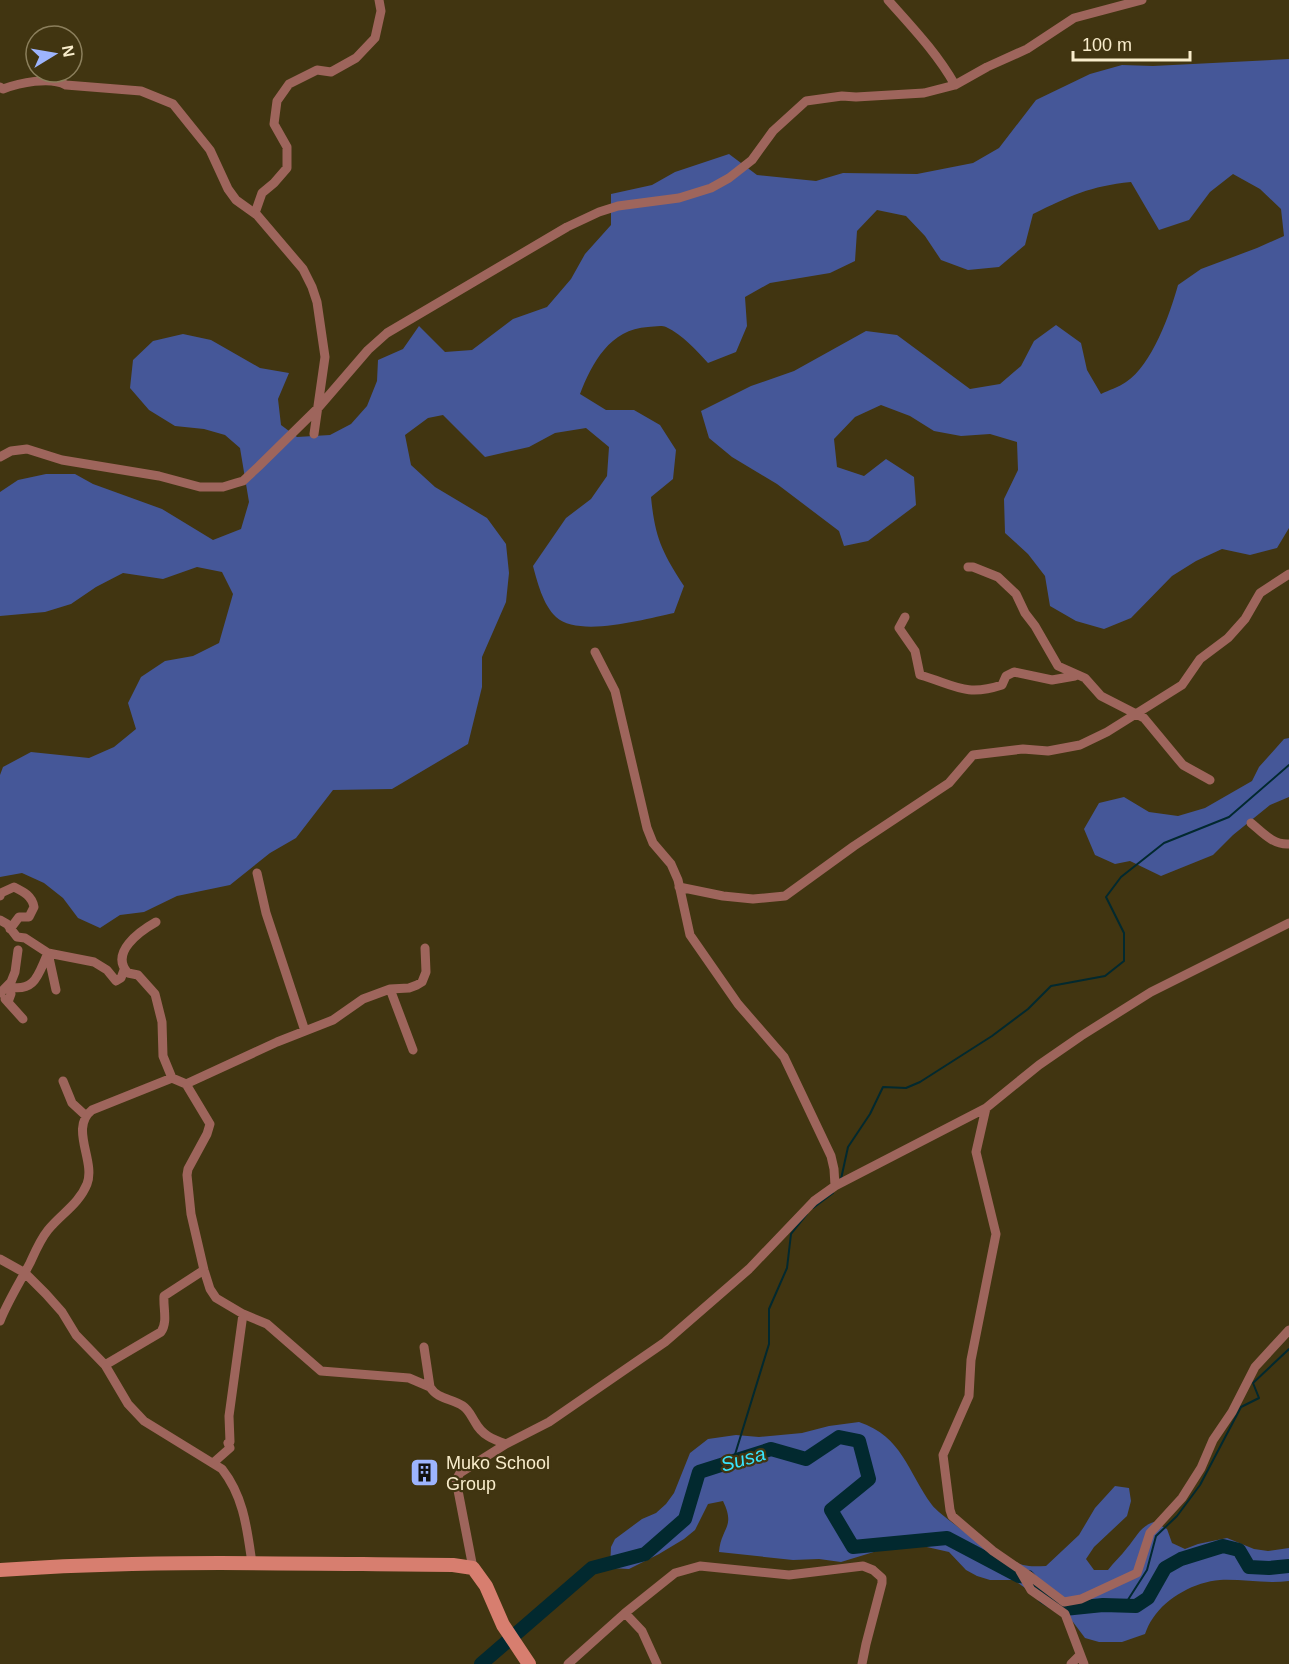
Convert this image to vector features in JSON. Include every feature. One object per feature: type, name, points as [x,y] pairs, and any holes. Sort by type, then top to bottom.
[{"type":"main road","points":[[0,1570],[78,1564],[252,1563],[453,1565],[472,1568],[486,1586],[503,1625],[529,1664]]},
{"type":"street","points":[[255,213],[262,193],[287,168],[287,147],[274,124],[277,101],[289,84],[317,70],[331,72],[356,58],[375,38],[381,11],[379,0]]},
{"type":"street","points":[[888,0],[929,46],[954,85]]},
{"type":"street","points":[[0,457],[11,450],[27,449],[62,460],[159,476],[200,487],[223,487],[243,481],[318,408],[368,350],[403,322],[511,262],[567,227],[618,206],[679,198],[711,188],[729,178],[752,160],[773,131],[806,101],[842,96],[924,93],[954,85],[1027,49],[1074,18],[1115,9],[1137,0]]},
{"type":"street","points":[[0,87],[3,89],[18,83],[59,81],[66,85],[141,91],[173,104],[203,141],[236,200],[255,213],[278,238],[303,269],[314,292],[325,357],[314,434]]},
{"type":"street","points":[[968,567],[998,577],[1016,594],[1058,666],[1084,678],[1101,696],[1138,714],[1183,765],[1210,780]]},
{"type":"street","points":[[680,887],[723,896],[753,899],[785,896],[949,783],[973,755],[1023,749],[1048,751],[1080,745],[1138,714],[1182,685],[1200,659],[1228,638],[1245,619],[1260,592],[1289,574]]},
{"type":"street","points":[[905,616],[899,628],[915,651],[920,675],[957,688],[968,691],[1002,685],[1006,676],[1014,672],[1052,680],[1077,675]]},
{"type":"street","points":[[595,652],[615,691],[647,828],[653,843],[670,864],[680,887],[690,935],[733,997],[775,1044],[790,1066],[831,1156],[839,1184]]},
{"type":"street","points":[[1251,823],[1268,838],[1289,844]]},
{"type":"street","points":[[257,873],[266,913],[304,1031]]},
{"type":"street","points":[[0,896],[14,887],[33,900],[34,907],[29,916],[19,917],[10,929]]},
{"type":"street","points":[[0,921],[7,924],[17,937],[25,938],[48,953],[94,962],[107,970],[116,981],[121,978],[124,970],[123,954],[127,944],[156,922]]},
{"type":"street","points":[[472,1568],[456,1478],[506,1444],[549,1422],[665,1342],[749,1269],[814,1201],[839,1184],[986,1108],[1039,1065],[1151,992],[1289,923]]},
{"type":"street","points":[[186,1084],[277,1042],[333,1020],[353,1005],[390,989],[409,988],[420,984],[427,966],[425,948]]},
{"type":"street","points":[[3,997],[15,972],[18,950]]},
{"type":"street","points":[[48,953],[56,990]]},
{"type":"street","points":[[3,997],[11,994],[9,987],[21,989],[33,984],[48,953]]},
{"type":"street","points":[[124,970],[138,975],[155,994],[162,1022],[163,1056],[171,1078]]},
{"type":"street","points":[[390,989],[413,1050]]},
{"type":"street","points":[[3,997],[23,1019]]},
{"type":"street","points":[[0,1321],[48,1230],[72,1208],[88,1183],[90,1173],[83,1124],[86,1115],[92,1110],[171,1078],[186,1084],[210,1124],[187,1175],[190,1210],[204,1270],[213,1294],[243,1314],[267,1324],[321,1371],[409,1378],[430,1387],[438,1396],[462,1405],[468,1410],[484,1435],[506,1444]]},
{"type":"street","points":[[63,1081],[72,1103],[86,1115]]},
{"type":"street","points":[[986,1108],[976,1152],[996,1234],[971,1360],[969,1396],[943,1455],[952,1516],[1020,1571],[1064,1602],[1082,1599],[1137,1573],[1150,1533],[1182,1498],[1201,1468],[1213,1440],[1232,1412],[1255,1367],[1289,1330]]},
{"type":"street","points":[[0,1259],[25,1273],[46,1294],[62,1312],[76,1335],[105,1365],[120,1392],[144,1421],[222,1469],[231,1481],[242,1504],[252,1563]]},
{"type":"street","points":[[105,1365],[164,1329],[164,1296],[204,1270]]},
{"type":"street","points":[[213,1463],[230,1448],[228,1443],[230,1442],[229,1416],[243,1314]]},
{"type":"street","points":[[424,1347],[430,1387]]},
{"type":"street","points":[[568,1664],[625,1613],[675,1573],[700,1566],[789,1575],[863,1566],[873,1570],[882,1580],[862,1664]]},
{"type":"street","points":[[1020,1571],[1031,1590],[1065,1614],[1082,1659],[1071,1664]]},
{"type":"street","points":[[625,1613],[642,1631],[657,1664]]},
{"type":"shaded area","points":[[1289,59],[1289,528],[1277,548],[1250,555],[1222,549],[1196,561],[1172,576],[1131,618],[1104,629],[1076,621],[1050,606],[1045,576],[1028,554],[1005,533],[1004,499],[1018,470],[1017,442],[990,434],[961,436],[934,431],[910,416],[881,405],[855,417],[834,439],[837,467],[864,476],[886,459],[914,477],[916,505],[868,541],[844,546],[839,531],[777,484],[732,457],[709,438],[701,411],[751,386],[794,371],[866,331],[897,335],[970,389],[1000,384],[1021,366],[1034,341],[1056,325],[1081,343],[1087,370],[1101,394],[1126,382],[1144,364],[1159,338],[1178,285],[1201,269],[1284,236],[1281,209],[1260,189],[1233,174],[1210,192],[1189,220],[1159,230],[1131,182],[1104,186],[1069,197],[1033,214],[1025,245],[999,267],[968,270],[941,260],[925,236],[906,216],[877,210],[857,231],[855,261],[830,273],[770,283],[745,297],[747,326],[736,352],[708,363],[689,343],[672,330],[664,326],[648,327],[635,329],[613,341],[590,371],[580,394],[606,410],[634,410],[660,425],[676,450],[673,479],[651,497],[657,534],[670,564],[684,586],[674,613],[613,625],[580,626],[566,623],[556,617],[544,600],[533,566],[566,518],[591,499],[607,476],[609,447],[586,428],[555,433],[529,447],[485,457],[443,415],[428,418],[405,435],[411,465],[435,487],[487,518],[506,544],[509,573],[506,602],[482,657],[482,687],[468,744],[392,789],[333,790],[296,838],[270,853],[230,885],[177,896],[144,912],[120,915],[100,928],[78,918],[63,898],[44,883],[22,873],[0,877],[0,775],[3,767],[31,752],[89,758],[114,747],[136,729],[128,703],[141,677],[165,661],[193,656],[219,643],[233,594],[222,572],[197,567],[163,579],[123,573],[96,587],[71,604],[45,612],[0,616],[0,492],[18,480],[46,474],[75,474],[93,484],[162,509],[213,540],[241,529],[249,502],[240,448],[225,435],[204,429],[175,426],[149,410],[130,388],[133,360],[153,341],[183,334],[211,340],[260,368],[289,373],[278,399],[281,425],[297,437],[330,435],[351,424],[367,406],[377,381],[378,360],[403,349],[419,326],[445,352],[472,350],[513,319],[547,307],[571,279],[585,254],[611,225],[611,194],[652,185],[675,172],[729,154],[757,175],[816,181],[843,173],[917,174],[973,163],[999,148],[1036,100],[1090,74],[1122,65],[1153,66]]},
{"type":"shaded area","points":[[1289,738],[1289,797],[1270,805],[1233,835],[1213,855],[1161,876],[1130,861],[1115,864],[1095,855],[1084,829],[1099,803],[1124,797],[1149,812],[1178,816],[1205,808],[1252,781],[1259,767],[1284,739]]},
{"type":"shaded area","points":[[859,1422],[874,1428],[895,1446],[923,1492],[938,1511],[976,1539],[1023,1565],[1046,1566],[1079,1535],[1095,1508],[1115,1486],[1129,1488],[1131,1501],[1127,1516],[1094,1547],[1086,1559],[1094,1570],[1108,1570],[1142,1529],[1154,1522],[1167,1529],[1172,1543],[1185,1549],[1227,1538],[1254,1549],[1268,1551],[1289,1548],[1289,1581],[1220,1580],[1201,1584],[1182,1592],[1166,1603],[1152,1620],[1145,1634],[1122,1642],[1099,1642],[1085,1638],[1073,1622],[1014,1580],[990,1580],[977,1576],[966,1570],[949,1552],[918,1545],[877,1551],[841,1562],[819,1559],[793,1560],[719,1552],[728,1522],[727,1510],[723,1501],[708,1504],[695,1530],[659,1554],[629,1569],[610,1568],[611,1547],[615,1539],[666,1504],[674,1493],[690,1453],[708,1439],[736,1435],[759,1437],[802,1433]]},
{"type":"waterway","points":[[841,1179],[848,1147],[870,1114],[883,1087],[906,1088],[920,1082],[992,1036],[1028,1009],[1051,986],[1105,976],[1124,961],[1124,933],[1106,897],[1121,877],[1164,843],[1229,817],[1289,765]]},
{"type":"waterway","points":[[813,1208],[833,1193]]},
{"type":"waterway","points":[[733,1461],[769,1344],[769,1309],[787,1268],[791,1234],[807,1214]]},
{"type":"waterway","points":[[1124,1606],[1147,1570],[1156,1536],[1177,1516],[1200,1485],[1241,1407],[1259,1398],[1253,1383],[1289,1349]]},
{"type":"waterway","name":"Susa","points":[[481,1664],[592,1568],[645,1554],[685,1519],[699,1472],[771,1449],[806,1459],[839,1437],[859,1441],[869,1479],[831,1510],[853,1547],[947,1538],[1019,1576],[1028,1577],[1044,1597],[1064,1609],[1103,1605],[1136,1606],[1148,1598],[1165,1568],[1181,1559],[1223,1546],[1239,1550],[1249,1567],[1289,1566]]},
{"type":"place","name":"Muko School Group","points":[[425,1473]]}]
